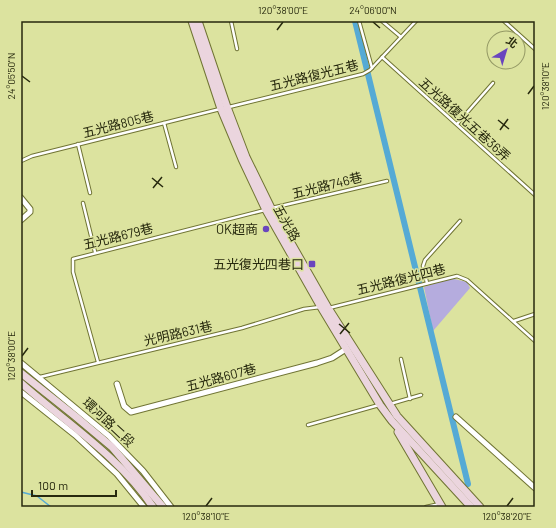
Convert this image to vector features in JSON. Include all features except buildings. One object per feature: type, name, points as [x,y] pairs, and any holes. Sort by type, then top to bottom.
[{"type":"main road","name":"五光路","points":[[192,21],[242,159],[325,307],[346,349],[380,405],[395,418],[480,507]]},
{"type":"main road","name":"五光路","points":[[198,21],[224,108]]},
{"type":"main road","name":"五光路","points":[[325,307],[389,404],[441,505]]},
{"type":"main road","name":"環河路二段","points":[[21,373],[112,447],[163,507]]},
{"type":"main road","name":"環河路二段","points":[[21,383],[102,450],[135,485],[153,507]]},
{"type":"main road","name":"五光路","points":[[395,418],[471,507]]},
{"type":"street","points":[[21,198],[30,209],[30,212],[21,220]]},
{"type":"street","name":"五光路607巷","points":[[116,384],[124,406],[131,412],[317,363],[332,358],[346,349]]},
{"type":"street","name":"環河路二段","points":[[21,363],[109,436],[143,471],[171,507]]},
{"type":"street","points":[[21,392],[80,440],[117,474],[144,507]]},
{"type":"street","points":[[456,417],[535,488]]},
{"type":"lane","points":[[231,21],[237,49]]},
{"type":"lane","points":[[359,21],[371,70]]},
{"type":"lane","points":[[382,21],[401,37]]},
{"type":"lane","name":"五光路復光五巷","points":[[224,108],[363,74],[371,70],[416,21]]},
{"type":"lane","points":[[504,21],[535,49]]},
{"type":"lane","name":"五光路復光五巷36弄","points":[[382,57],[535,194]]},
{"type":"lane","points":[[456,124],[493,83]]},
{"type":"lane","name":"五光路805巷","points":[[21,161],[32,156],[224,108]]},
{"type":"lane","points":[[164,123],[176,167]]},
{"type":"lane","points":[[78,144],[90,193]]},
{"type":"lane","name":"五光路746巷","points":[[269,209],[387,181]]},
{"type":"lane","points":[[83,203],[95,252]]},
{"type":"lane","name":"五光路679巷","points":[[98,362],[72,262],[73,259],[95,252],[269,209]]},
{"type":"lane","points":[[427,283],[423,266],[425,260],[460,221]]},
{"type":"lane","name":"五光路復光四巷","points":[[325,307],[457,276],[467,280],[535,341]]},
{"type":"lane","name":"光明路631巷","points":[[39,377],[242,328],[304,310],[325,307]]},
{"type":"lane","points":[[513,321],[535,314]]},
{"type":"lane","points":[[401,359],[410,399]]},
{"type":"lane","points":[[308,424],[421,395]]},
{"type":"lane","points":[[426,507],[441,505]]},
{"type":"shaded area","points":[[450,278],[467,282],[470,288],[433,331],[424,287]]},
{"type":"waterway","points":[[355,21],[468,484]]},
{"type":"waterway","points":[[21,492],[37,496],[51,507]]},
{"type":"place","name":"OK超商","points":[[266,229]]},
{"type":"place","name":"五光復光四巷口","points":[[312,264]]}]
